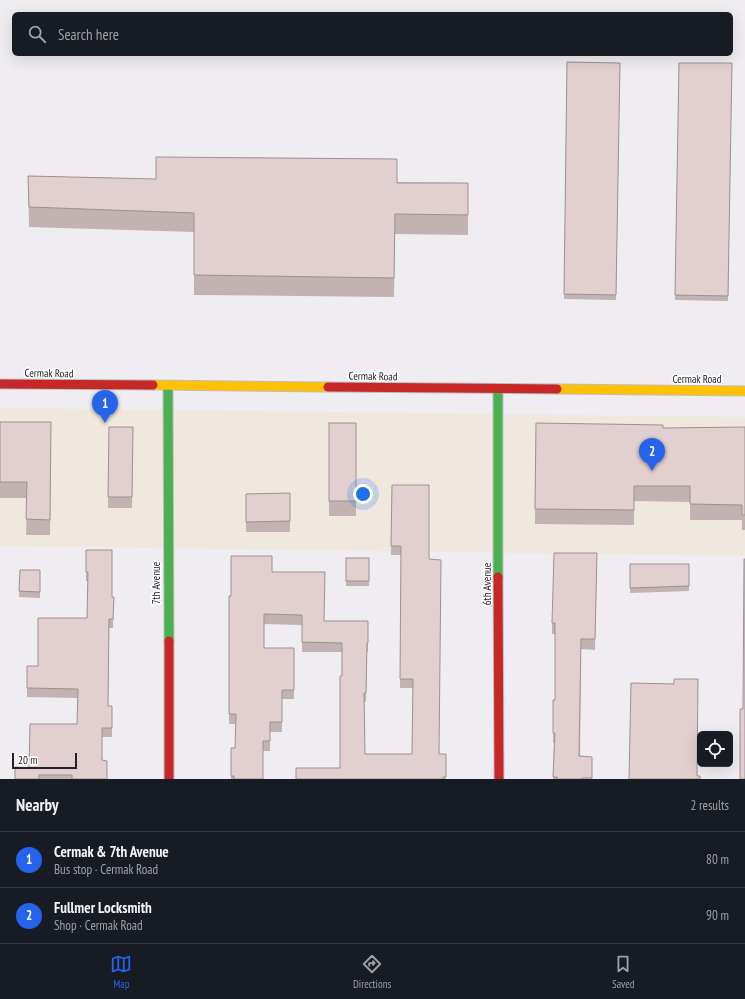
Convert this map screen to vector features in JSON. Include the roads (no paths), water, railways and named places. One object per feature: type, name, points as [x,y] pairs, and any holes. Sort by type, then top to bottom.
[{"type":"street","name":"Cermak Road","points":[[0,384],[745,391]]},
{"type":"street","name":"7th Avenue","points":[[168,386],[169,779]]},
{"type":"street","name":"6th Avenue","points":[[498,389],[499,779]]},
{"type":"place","name":"Cermak & 7th Avenue","points":[[105,423]]},
{"type":"place","name":"Fullmer Locksmith","points":[[652,471]]}]
